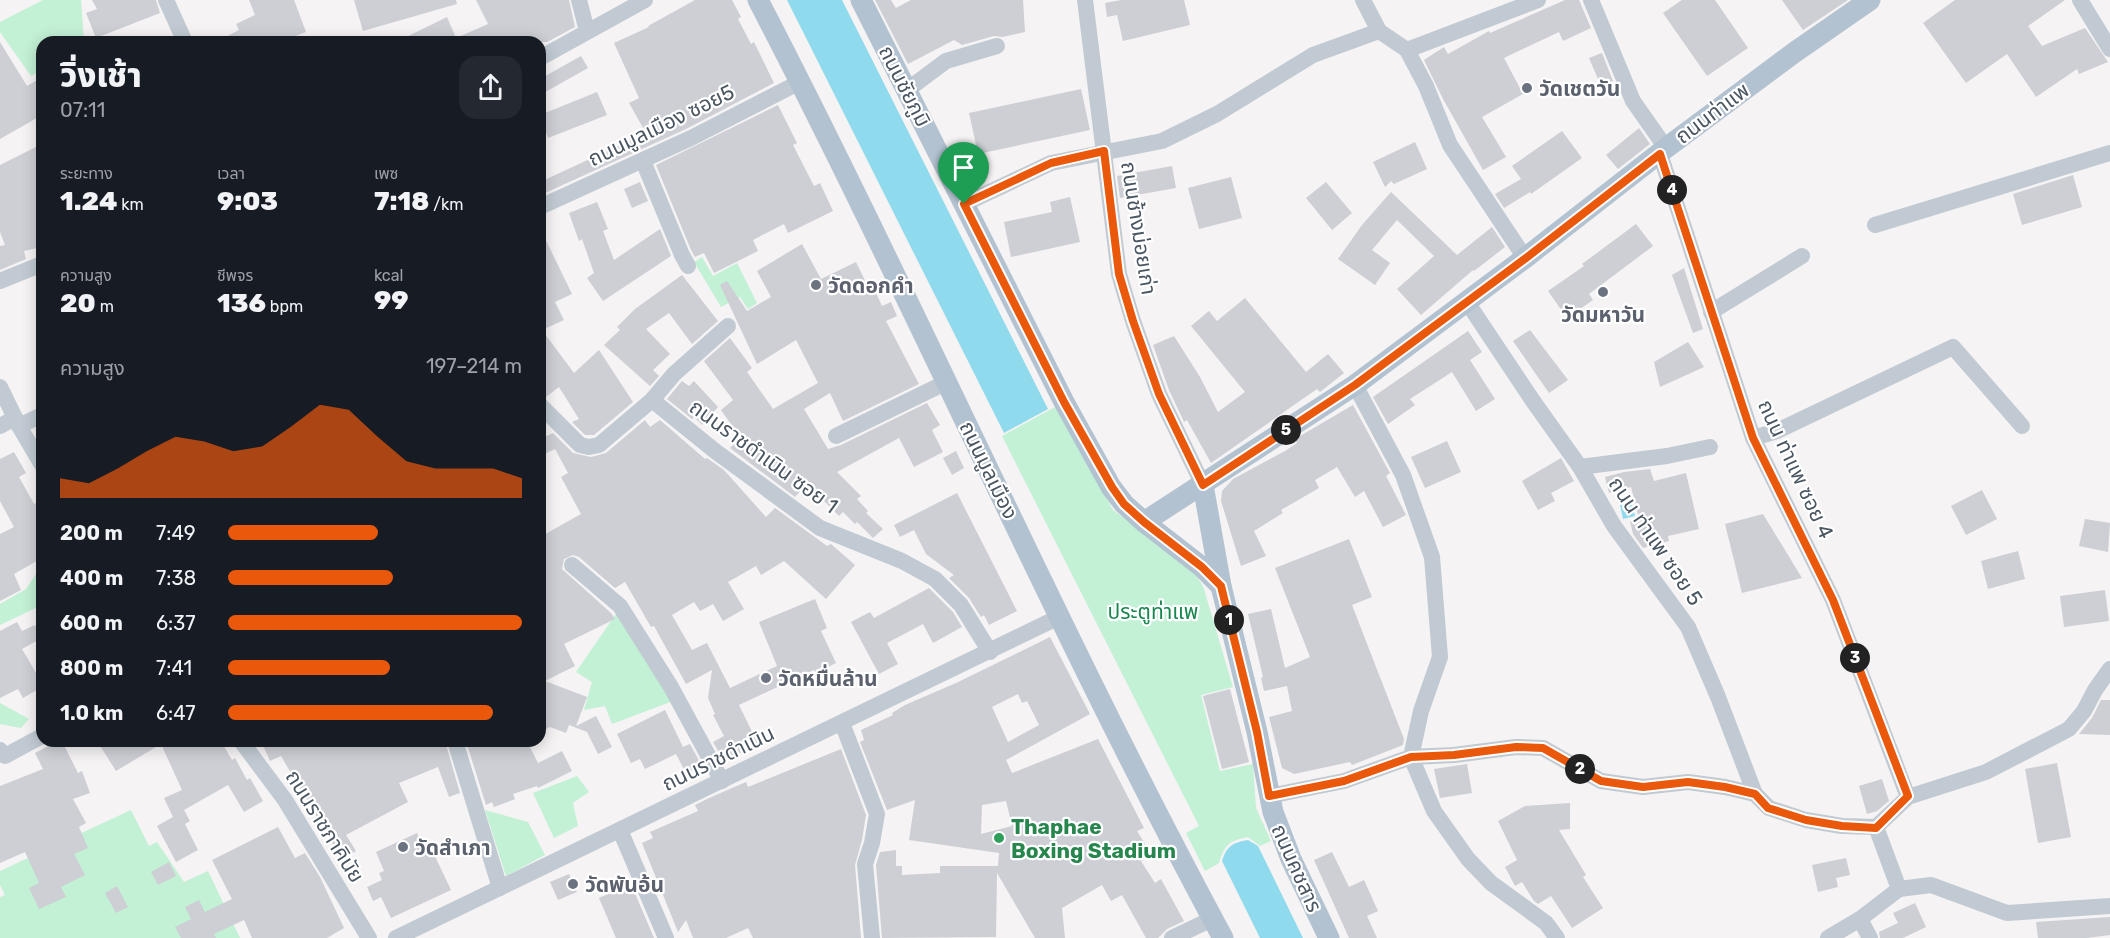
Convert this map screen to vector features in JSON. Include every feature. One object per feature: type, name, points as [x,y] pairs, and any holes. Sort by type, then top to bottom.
[{"type":"main road","name":"ถนนชัยภูมิ","points":[[861,0],[1064,402],[1112,487],[1124,504],[1202,567],[1221,586]]},
{"type":"main road","name":"ถนนท่าแพ","points":[[1144,522],[1355,385],[1526,258],[1790,56],[1870,0]]},
{"type":"main road","name":"ถนนมูลเมือง","points":[[760,1],[947,382],[1059,617],[1176,852],[1223,938]]},
{"type":"main road","points":[[1203,485],[1221,586]]},
{"type":"main road","name":"ถนนคชสาร","points":[[1221,586],[1257,732],[1269,796],[1283,840],[1329,938]]},
{"type":"street","points":[[166,0],[182,36]]},
{"type":"street","points":[[579,0],[588,31]]},
{"type":"street","points":[[546,55],[645,0]]},
{"type":"street","name":"ถนนช้างม่อยเก่า","points":[[1085,0],[1119,274],[1159,394],[1203,485]]},
{"type":"street","points":[[1363,0],[1379,31],[1407,50],[1426,86],[1450,145],[1526,258]]},
{"type":"street","points":[[1407,50],[1538,0]]},
{"type":"street","name":"ถนน ท่าแพ ซอย 4","points":[[1591,0],[1633,101],[1663,151],[1711,312],[1753,438],[1833,600],[1908,796]]},
{"type":"street","points":[[2080,0],[2110,49]]},
{"type":"street","points":[[964,204],[1051,163],[1162,141],[1217,114],[1313,55],[1379,31]]},
{"type":"street","points":[[907,90],[946,61],[997,46]]},
{"type":"street","name":"ถนนมูลเมือง ซอย5","points":[[546,204],[643,161],[801,82]]},
{"type":"street","points":[[1875,225],[2110,153]]},
{"type":"street","points":[[643,161],[681,255],[688,266]]},
{"type":"street","points":[[1711,312],[1802,256]]},
{"type":"street","points":[[0,281],[36,266]]},
{"type":"street","name":"ถนน ท่าแพ ซอย 5","points":[[1467,302],[1580,467],[1614,526],[1688,627],[1755,794]]},
{"type":"street","points":[[546,411],[580,445],[599,446],[652,400],[674,374],[728,327]]},
{"type":"street","points":[[1753,438],[1777,431],[1953,347],[2022,426]]},
{"type":"street","points":[[837,436],[947,382]]},
{"type":"street","points":[[1355,385],[1403,475],[1432,557],[1440,657],[1421,711],[1411,757],[1434,811],[1468,859],[1491,884],[1546,923],[1557,938]]},
{"type":"street","points":[[0,387],[36,455]]},
{"type":"street","name":"ถนนราชดำเนิน ซอย 1","points":[[652,400],[715,451],[820,528],[902,561],[935,579],[961,605],[990,652]]},
{"type":"street","points":[[0,426],[36,417]]},
{"type":"street","points":[[1580,467],[1667,456],[1710,447]]},
{"type":"street","points":[[572,565],[620,606],[671,687],[722,781]]},
{"type":"street","name":"ถนนราชดำเนิน","points":[[396,938],[1059,617]]},
{"type":"street","points":[[1269,796],[1344,781],[1411,757],[1454,755],[1516,747],[1543,748],[1601,781],[1643,787],[1688,782],[1725,787],[1755,794],[1768,808],[1806,820],[1842,826],[1876,828],[1908,796],[1986,772],[2069,729],[2084,711],[2094,690],[2110,669]]},
{"type":"street","points":[[842,723],[877,814],[872,843],[865,864],[872,938]]},
{"type":"street","points":[[0,750],[5,756],[36,739]]},
{"type":"street","name":"ถนนราชภาคินัย","points":[[245,747],[285,800],[369,938]]},
{"type":"street","points":[[456,747],[500,888]]},
{"type":"street","points":[[1876,828],[1899,889]]},
{"type":"street","points":[[620,830],[666,938]]},
{"type":"street","points":[[1828,938],[1860,919],[1899,889],[1931,885],[2007,913],[2110,906]]},
{"type":"street","points":[[1172,938],[1212,919]]},
{"type":"street","points":[[1860,919],[1870,938]]},
{"type":"green space","points":[[43,0],[81,0],[84,36],[36,36],[36,73],[31,76],[0,32],[0,22]]},
{"type":"green space","points":[[702,257],[713,276],[737,263],[757,303],[748,309],[740,297],[721,307],[694,262]]},
{"type":"green space","name":"ประตูท่าแพ","points":[[1057,406],[1113,510],[1191,568],[1203,586],[1233,687],[1201,695],[1220,771],[1253,764],[1256,808],[1271,841],[1260,846],[1248,837],[1236,840],[1223,851],[1219,863],[1205,871],[1186,833],[1199,826],[1002,436]]},
{"type":"green space","points":[[36,574],[36,608],[0,625],[0,604],[26,589]]},
{"type":"green space","points":[[616,614],[673,701],[612,724],[605,706],[584,710],[592,682],[576,672]]},
{"type":"green space","points":[[0,703],[29,719],[21,728],[0,724]]},
{"type":"green space","points":[[577,776],[589,792],[573,803],[578,826],[554,838],[533,793]]},
{"type":"green space","points":[[131,810],[149,846],[157,842],[184,882],[208,871],[240,938],[0,938],[0,897],[5,895],[0,885],[0,871]]},
{"type":"green space","points":[[485,810],[528,822],[545,855],[506,876]]},
{"type":"water","points":[[787,0],[842,0],[1048,409],[1004,433]]},
{"type":"water","points":[[1630,497],[1635,516],[1623,519],[1619,500]]},
{"type":"water","points":[[1248,840],[1258,846],[1303,938],[1260,938],[1222,861],[1231,846]]},
{"type":"building","points":[[92,0],[156,0],[160,13],[101,36],[95,36],[86,13],[97,9]]},
{"type":"building","points":[[249,0],[294,0],[306,32],[296,36],[228,36],[239,30],[236,24],[255,15]]},
{"type":"building","points":[[354,0],[456,0],[457,4],[363,31]]},
{"type":"building","points":[[476,0],[569,0],[575,27],[547,42],[546,36],[461,36],[488,24]]},
{"type":"building","points":[[695,0],[732,0],[741,17],[738,19],[751,44],[754,42],[774,83],[686,129],[546,193],[546,179],[646,133],[629,103],[639,98],[614,43]]},
{"type":"building","points":[[875,0],[891,0],[896,8],[911,0],[1023,0],[1025,32],[1003,37],[994,36],[962,45],[954,40],[908,64]]},
{"type":"building","points":[[1121,0],[1184,0],[1190,25],[1123,41],[1117,15],[1107,17],[1105,3]]},
{"type":"building","points":[[1565,0],[1579,0],[1591,28],[1563,41],[1559,32],[1504,58],[1523,94],[1482,117],[1506,157],[1483,170],[1424,60],[1444,47],[1448,54],[1489,31],[1490,33]]},
{"type":"building","points":[[1682,0],[1715,0],[1748,48],[1707,76],[1663,13]]},
{"type":"building","points":[[1782,0],[1848,0],[1803,30]]},
{"type":"building","points":[[1955,0],[2065,0],[2028,26],[2042,46],[2085,28],[2108,62],[2079,74],[2077,69],[2036,97],[2007,54],[1966,83],[1923,23]]},
{"type":"building","points":[[447,17],[455,36],[408,36]]},
{"type":"building","points":[[0,42],[27,86],[36,81],[36,118],[0,139]]},
{"type":"building","points":[[1602,53],[1613,81],[1601,86],[1589,58]]},
{"type":"building","points":[[581,56],[588,68],[546,92],[546,76]]},
{"type":"building","points":[[1081,89],[1090,130],[978,154],[969,113]]},
{"type":"building","points":[[597,92],[607,115],[548,138],[546,113]]},
{"type":"building","points":[[778,105],[797,143],[793,145],[814,186],[820,183],[833,211],[788,233],[784,224],[753,240],[758,251],[714,273],[704,253],[695,257],[691,250],[656,165]]},
{"type":"building","points":[[1639,128],[1650,144],[1618,169],[1606,155]]},
{"type":"building","points":[[1562,131],[1582,158],[1531,194],[1530,192],[1504,208],[1495,194],[1521,179],[1512,166]]},
{"type":"building","points":[[1415,142],[1427,169],[1394,184],[1391,181],[1385,187],[1373,162]]},
{"type":"building","points":[[36,147],[36,248],[24,251],[26,259],[0,270],[0,246],[5,245],[0,232],[0,165]]},
{"type":"building","points":[[1172,166],[1176,188],[1120,198],[1117,176]]},
{"type":"building","points":[[2073,175],[2082,207],[2022,225],[2013,194]]},
{"type":"building","points":[[1231,177],[1242,218],[1199,229],[1188,188]]},
{"type":"building","points":[[640,182],[648,201],[632,208],[624,189]]},
{"type":"building","points":[[1326,182],[1352,213],[1332,230],[1306,198]]},
{"type":"building","points":[[1391,192],[1457,255],[1492,227],[1505,247],[1473,270],[1421,315],[1397,289],[1434,256],[1397,220],[1372,250],[1390,263],[1375,285],[1338,259],[1362,225]]},
{"type":"building","points":[[1070,197],[1080,242],[1011,257],[1004,222],[1052,212],[1050,202]]},
{"type":"building","points":[[597,202],[608,229],[603,231],[614,260],[660,229],[671,256],[603,301],[587,278],[594,273],[582,239],[579,241],[569,213]]},
{"type":"building","points":[[1636,224],[1653,246],[1589,294],[1593,300],[1567,318],[1548,291],[1584,266],[1582,264]]},
{"type":"building","points":[[546,240],[572,294],[555,302],[564,320],[546,328]]},
{"type":"building","points":[[802,244],[821,279],[856,262],[871,293],[875,291],[882,306],[891,302],[897,316],[886,321],[919,384],[843,421],[830,393],[804,409],[828,449],[841,445],[927,403],[940,425],[932,430],[943,452],[914,467],[899,438],[837,472],[861,496],[857,499],[868,511],[866,513],[883,529],[873,538],[843,512],[839,516],[807,484],[795,497],[730,448],[740,437],[721,410],[733,400],[704,361],[730,338],[752,368],[747,372],[773,409],[818,383],[796,340],[757,364],[720,285],[727,281],[747,311],[771,297],[757,271]]},
{"type":"building","points":[[1684,268],[1703,329],[1693,333],[1672,275]]},
{"type":"building","points":[[682,275],[718,321],[692,344],[669,313],[646,329],[670,354],[653,370],[659,376],[650,386],[604,345],[620,330],[617,327],[635,309]]},
{"type":"building","points":[[1245,298],[1306,372],[1328,354],[1344,373],[1320,392],[1317,389],[1211,463],[1187,420],[1184,422],[1169,390],[1153,345],[1174,336],[1200,377],[1218,412],[1245,392],[1191,326],[1209,311],[1217,321]]},
{"type":"building","points":[[1530,330],[1568,380],[1549,393],[1513,341]]},
{"type":"building","points":[[1468,331],[1482,352],[1470,360],[1495,399],[1476,411],[1452,372],[1410,399],[1415,405],[1388,424],[1373,397]]},
{"type":"building","points":[[546,335],[574,373],[599,350],[633,402],[594,435],[585,435],[572,422],[579,419],[559,387],[546,397]]},
{"type":"building","points":[[1688,342],[1704,367],[1660,387],[1654,362]]},
{"type":"building","points":[[682,381],[689,386],[694,381],[718,407],[702,425],[667,399]]},
{"type":"building","points":[[1353,405],[1390,473],[1386,476],[1406,515],[1383,527],[1364,491],[1355,497],[1337,467],[1315,480],[1319,488],[1281,510],[1283,513],[1254,531],[1266,556],[1241,566],[1221,501],[1222,491],[1233,479],[1285,451],[1297,443],[1295,439]]},
{"type":"building","points":[[645,420],[650,427],[660,420],[705,459],[707,458],[724,470],[766,517],[775,508],[827,546],[831,544],[855,565],[826,599],[784,561],[761,575],[756,566],[728,582],[744,609],[723,621],[713,604],[700,611],[694,602],[672,615],[692,650],[707,643],[730,688],[777,666],[759,622],[815,599],[827,628],[821,631],[836,663],[816,673],[814,670],[739,705],[758,744],[724,761],[713,742],[724,736],[713,715],[715,714],[708,698],[712,670],[686,684],[654,626],[651,627],[625,582],[615,588],[579,557],[573,555],[564,559],[562,569],[615,619],[564,644],[575,666],[546,680],[546,534],[581,514],[561,477],[568,473],[555,449],[546,453],[546,436],[553,433],[573,453],[591,457],[606,453]]},
{"type":"building","points":[[1447,441],[1461,472],[1425,488],[1411,457]]},
{"type":"building","points":[[956,451],[964,468],[952,475],[943,458]]},
{"type":"building","points":[[14,452],[26,473],[19,477],[34,504],[36,503],[36,561],[14,574],[21,590],[0,601],[0,534],[14,527],[0,501],[0,459]]},
{"type":"building","points":[[1561,458],[1574,481],[1551,493],[1555,501],[1538,510],[1522,481]]},
{"type":"building","points":[[1650,469],[1654,481],[1686,473],[1699,529],[1668,536],[1669,541],[1643,548],[1633,534],[1630,521],[1639,519],[1631,487],[1609,493],[1605,477]]},
{"type":"building","points":[[1982,490],[1997,519],[1966,535],[1951,506]]},
{"type":"building","points":[[957,493],[1017,611],[989,625],[984,615],[981,617],[969,598],[949,578],[954,575],[926,554],[914,530],[900,537],[894,525]]},
{"type":"building","points":[[1763,514],[1802,578],[1742,593],[1725,524]]},
{"type":"building","points":[[2085,519],[2110,523],[2108,552],[2079,546]]},
{"type":"building","points":[[1349,539],[1372,597],[1352,605],[1404,739],[1403,745],[1352,765],[1350,762],[1294,774],[1282,768],[1269,717],[1292,711],[1287,686],[1264,691],[1261,678],[1263,677],[1248,614],[1271,609],[1285,668],[1310,657],[1275,568]]},
{"type":"building","points":[[2018,551],[2025,579],[1988,589],[1981,561]]},
{"type":"building","points":[[929,588],[953,612],[962,627],[933,643],[923,624],[887,643],[898,664],[879,674],[851,622],[870,612],[874,618]]},
{"type":"building","points":[[2105,590],[2109,621],[2064,627],[2060,596]]},
{"type":"building","points":[[17,622],[22,631],[35,625],[36,627],[36,641],[22,649],[36,673],[36,690],[23,698],[18,689],[0,698],[0,631]]},
{"type":"building","points":[[1050,637],[1090,714],[1006,760],[1012,773],[1098,739],[1144,828],[1137,831],[1152,855],[1141,861],[1155,883],[1161,879],[1184,921],[1167,929],[1158,938],[1146,938],[1122,895],[1111,901],[1102,885],[1062,908],[1065,938],[1035,938],[997,873],[996,937],[882,938],[876,865],[880,852],[896,850],[896,866],[902,866],[902,875],[940,873],[940,866],[998,866],[999,853],[909,840],[915,800],[887,810],[860,742],[864,740],[861,730],[893,715],[892,713],[905,705]],"holes":[[[1018,694],[1022,703],[1027,701],[1039,725],[1008,742],[992,707]],[[1006,801],[1012,826],[981,834],[982,805]]]},
{"type":"building","points":[[546,681],[587,697],[576,726],[596,716],[612,747],[598,754],[587,732],[569,725],[566,733],[550,727],[546,729]]},
{"type":"building","points":[[1230,689],[1249,762],[1222,769],[1203,696]]},
{"type":"building","points":[[2101,700],[2110,700],[2110,735],[2079,734],[2092,718]]},
{"type":"building","points":[[665,710],[683,747],[690,744],[702,766],[686,773],[676,754],[645,769],[640,759],[631,763],[617,734]]},
{"type":"building","points":[[46,747],[65,747],[78,773],[82,771],[90,793],[73,799],[86,823],[79,827],[88,848],[74,854],[85,875],[61,887],[66,897],[39,909],[29,888],[39,883],[25,852],[0,863],[0,786],[43,769],[35,753]]},
{"type":"building","points":[[101,747],[156,747],[116,771]]},
{"type":"building","points":[[162,747],[224,747],[232,760],[235,758],[247,780],[250,778],[263,801],[244,812],[228,785],[184,810],[190,821],[185,824],[198,850],[176,862],[157,826],[173,817],[164,798],[182,790]]},
{"type":"building","points":[[264,747],[447,747],[460,793],[449,797],[438,767],[399,783],[408,802],[346,835],[356,851],[342,860],[281,756],[270,761]]},
{"type":"building","points":[[468,747],[530,747],[538,763],[562,751],[572,771],[538,788],[537,786],[513,794],[515,799],[494,807],[492,802],[486,805]]},
{"type":"building","points":[[841,749],[866,815],[855,865],[861,938],[753,938],[748,928],[726,938],[693,938],[686,920],[678,932],[642,843],[653,838],[650,832],[698,811],[695,805],[709,798],[746,782],[748,787]]},
{"type":"building","points":[[2057,763],[2071,837],[2038,843],[2025,769]]},
{"type":"building","points":[[1467,764],[1472,793],[1440,798],[1434,769]]},
{"type":"building","points":[[1882,779],[1889,801],[1877,811],[1867,814],[1859,786]]},
{"type":"building","points":[[1570,803],[1570,829],[1559,830],[1586,875],[1583,877],[1603,908],[1572,928],[1551,896],[1538,904],[1522,882],[1515,886],[1505,867],[1517,860],[1498,821],[1525,806]]},
{"type":"building","points":[[278,827],[295,858],[305,853],[320,877],[344,928],[327,938],[252,938],[244,920],[214,934],[216,938],[181,938],[175,927],[191,919],[185,907],[199,900],[205,912],[232,899],[212,860]]},
{"type":"building","points":[[417,833],[426,852],[432,850],[451,890],[391,918],[381,897],[373,901],[367,887],[382,880],[379,873],[384,871],[376,852]]},
{"type":"building","points":[[1332,852],[1349,887],[1364,880],[1378,911],[1367,916],[1377,938],[1349,938],[1314,860]]},
{"type":"building","points":[[1846,858],[1850,875],[1836,878],[1838,887],[1818,892],[1812,865]]},
{"type":"building","points":[[169,862],[176,876],[158,885],[151,872]]},
{"type":"building","points":[[569,874],[577,892],[558,900],[550,882]]},
{"type":"building","name":"วัดพันอ้น","points":[[631,884],[654,938],[616,938],[599,898]]},
{"type":"building","points":[[117,886],[128,907],[116,913],[105,893]]},
{"type":"building","points":[[1915,903],[1926,927],[1903,938],[1880,938],[1879,932],[1898,923],[1893,913]]},
{"type":"building","points":[[2110,917],[2110,935],[2087,938],[2038,938],[2036,922]]},
{"type":"place","name":"วัดเชตวัน","points":[[1527,88]]},
{"type":"place","name":"วัดดอกคำ","points":[[816,285]]},
{"type":"place","name":"วัดมหาวัน","points":[[1603,292]]},
{"type":"place","name":"วัดหมื่นล้าน","points":[[766,678]]},
{"type":"place","name":"Thaphae Boxing Stadium","points":[[999,838]]},
{"type":"place","name":"วัดสำเภา","points":[[403,847]]},
{"type":"place","name":"วัดพันอ้น","points":[[573,884]]},
{"type":"route","points":[[1104,151],[1119,274],[1159,394],[1203,485],[1355,385],[1526,258],[1660,154],[1753,438],[1833,600],[1908,796],[1876,828],[1842,826],[1806,820],[1768,808],[1755,794],[1725,787],[1688,782],[1643,787],[1601,781],[1543,748],[1516,747],[1454,755],[1411,757],[1344,781],[1269,796],[1250,701],[1221,586],[1202,567],[1124,504],[1112,487],[1064,402],[964,204],[1051,163],[1104,151]]}]
